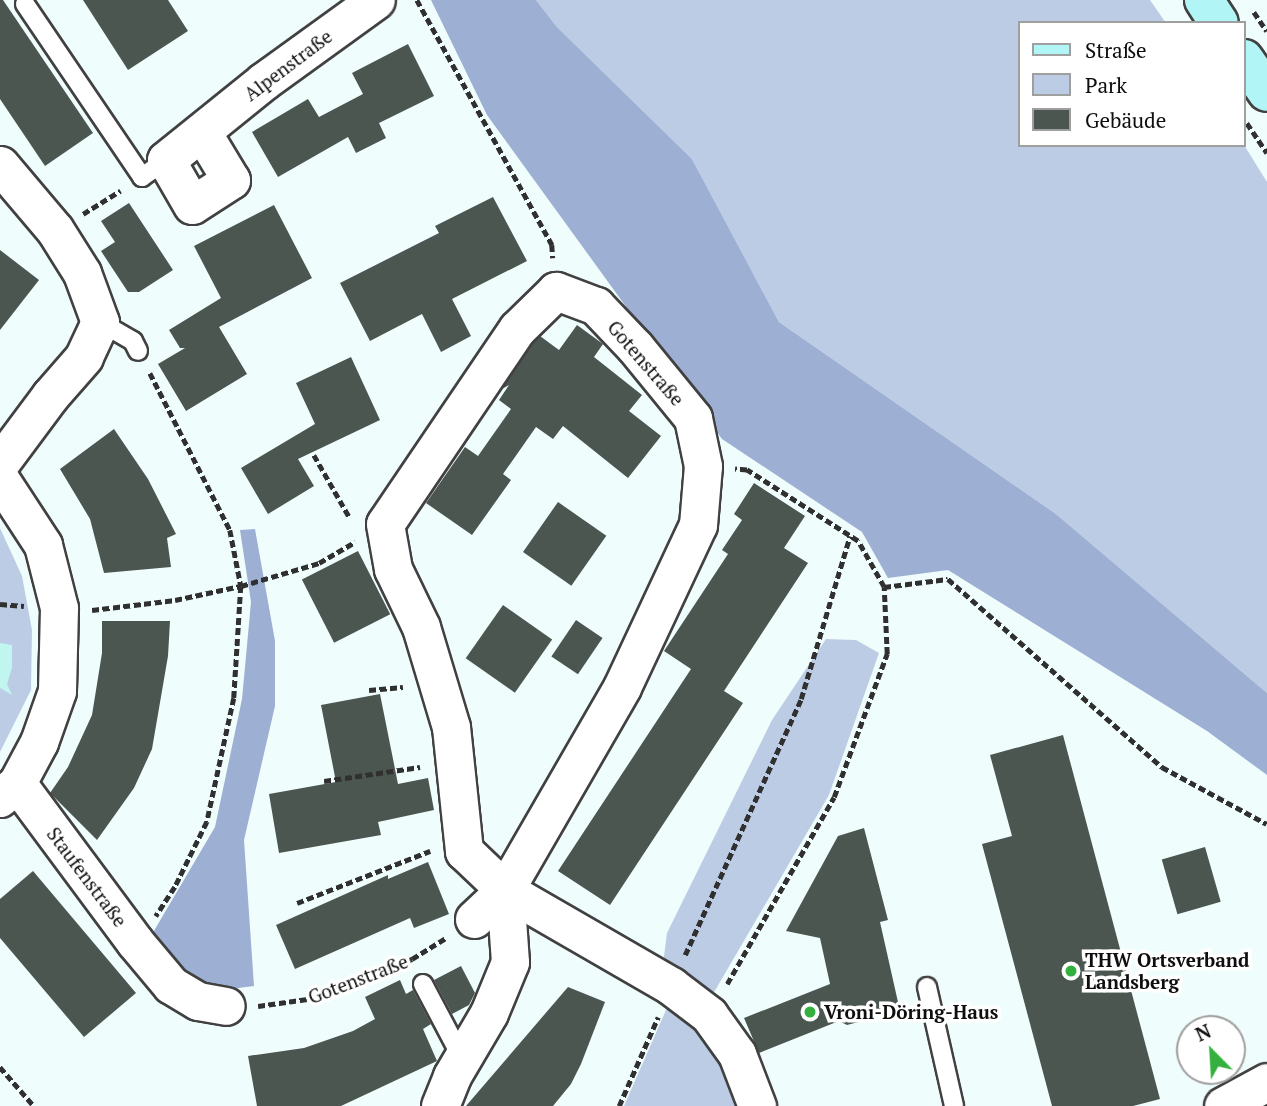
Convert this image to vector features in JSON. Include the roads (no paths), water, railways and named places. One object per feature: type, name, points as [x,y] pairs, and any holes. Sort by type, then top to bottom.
[{"type":"main road","points":[[1204,0],[1218,21]]},
{"type":"main road","points":[[1246,62],[1267,92]]},
{"type":"street","name":"Alpenstraße","points":[[154,169],[264,81],[376,0]]},
{"type":"street","points":[[154,169],[192,205],[231,180],[202,132]]},
{"type":"street","points":[[0,165],[55,230],[82,274],[100,321],[84,357],[50,396],[0,463]]},
{"type":"street","name":"Gotenstraße","points":[[474,919],[505,890],[622,687],[698,525],[703,466],[692,418],[635,346],[596,306],[556,291],[517,329],[374,531],[421,627],[451,727],[464,851],[505,890]]},
{"type":"street","name":"Staufenstraße","points":[[0,479],[43,545],[59,608],[57,691],[39,742],[8,791],[171,985],[198,1001],[226,1006]]},
{"type":"street","points":[[505,890],[671,986],[709,1015],[737,1054],[757,1106]]},
{"type":"street","points":[[440,1106],[462,1058],[489,1013],[510,962],[505,890]]},
{"type":"street","points":[[1223,1106],[1267,1082]]},
{"type":"lane","points":[[25,4],[154,169]]},
{"type":"lane","points":[[100,321],[133,341],[138,351]]},
{"type":"lane","points":[[423,984],[462,1058]]},
{"type":"lane","points":[[927,987],[954,1106]]},
{"type":"place","name":"THW Ortsverband Landsberg","points":[[1071,971]]},
{"type":"place","name":"Vroni-Döring-Haus","points":[[810,1012]]}]
